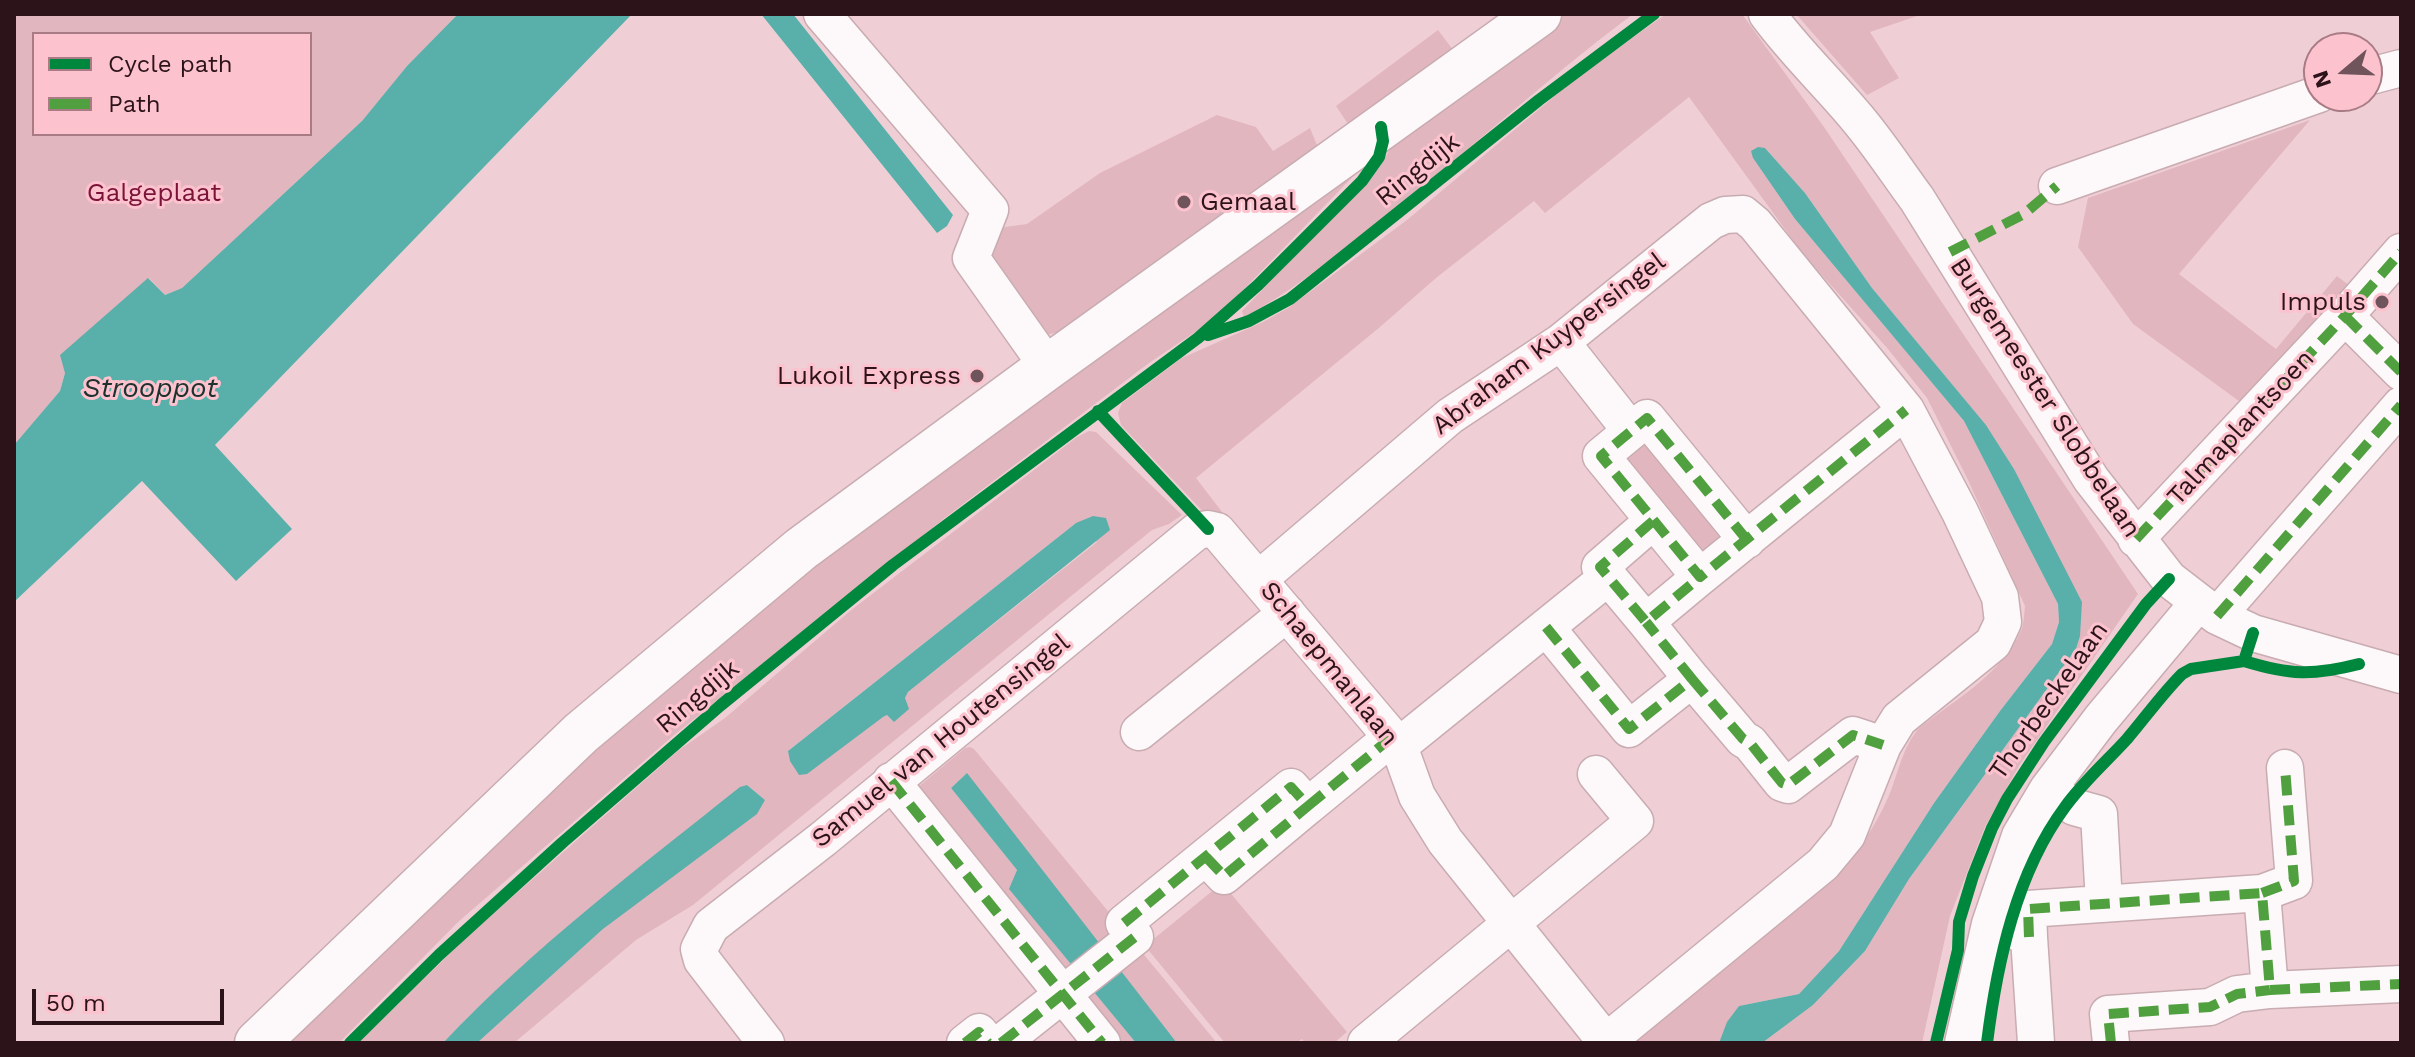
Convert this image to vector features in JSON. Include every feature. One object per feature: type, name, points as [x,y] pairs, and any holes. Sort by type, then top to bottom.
[{"type":"main road","name":"Ringdijk","points":[[257,1043],[581,733],[801,549],[1539,14]]},
{"type":"street","points":[[822,14],[990,210],[971,258],[1048,367]]},
{"type":"street","name":"Burgemeester Slobbelaan","points":[[1767,14],[1859,121],[1909,188],[2084,467],[2169,579],[2208,609],[2253,633],[2401,675]]},
{"type":"street","points":[[2057,186],[2303,100]]},
{"type":"street","name":"Abraham Kuypersingel","points":[[1259,579],[1450,416],[1561,342],[1711,221],[1725,215],[1743,214],[1755,224],[1906,410],[1960,512],[2000,597],[2003,622],[1993,643],[1899,719],[1883,745],[1847,835],[1823,864],[1606,1043]]},
{"type":"street","name":"Talmaplantsoen","points":[[2136,539],[2401,252]]},
{"type":"street","points":[[2345,316],[2401,372]]},
{"type":"street","points":[[1561,342],[1631,431]]},
{"type":"street","points":[[2208,609],[2401,405]]},
{"type":"street","points":[[1646,622],[1906,410]]},
{"type":"street","points":[[1700,577],[1601,456],[1647,418],[1747,540]]},
{"type":"street","points":[[1653,521],[1600,567],[1782,783],[1788,785],[1853,735],[1883,745]]},
{"type":"street","name":"Schaepmanlaan","points":[[1208,529],[1217,531],[1395,741],[1417,796],[1445,841],[1606,1043]]},
{"type":"street","name":"Samuel van Houtensingel","points":[[766,1043],[706,968],[699,949],[711,926],[823,839],[1197,531],[1208,529]]},
{"type":"street","points":[[1001,1043],[1063,995],[1206,857],[1291,787],[1308,806],[1608,577]]},
{"type":"street","name":"Thorbeckelaan","points":[[1963,1043],[1990,924],[2020,836],[2048,789],[2101,719],[2208,609]]},
{"type":"street","points":[[1139,732],[1287,613]]},
{"type":"street","points":[[1546,627],[1629,729],[1692,679]]},
{"type":"street","points":[[2036,1043],[2028,909],[2262,893],[2294,881],[2285,768]]},
{"type":"street","points":[[1366,1043],[1635,821],[1596,774]]},
{"type":"street","points":[[891,781],[1102,1043]]},
{"type":"street","points":[[2048,789],[2074,807],[2099,814],[2104,903]]},
{"type":"street","points":[[2262,893],[2270,990]]},
{"type":"street","points":[[1990,924],[2029,937]]},
{"type":"street","points":[[2111,1043],[2108,1014],[2210,1007],[2237,994],[2270,990],[2401,984]]},
{"type":"street","points":[[965,1043],[979,1032],[988,1043]]},
{"type":"green space","name":"Galgeplaat","points":[[14,14],[458,14],[407,66],[362,121],[182,288],[165,295],[149,278],[65,373],[60,391],[14,445]]},
{"type":"green space","points":[[1563,14],[1633,14],[1394,210],[1303,280],[1244,317],[1242,311],[1374,173],[1388,153],[1396,130]]},
{"type":"green space","points":[[1666,14],[1742,14],[1824,127],[2138,594],[2019,766],[1985,827],[1950,916],[1922,1043],[1762,1043],[1813,1005],[1865,951],[1909,879],[2076,649],[2014,469],[1986,425],[1872,288],[1805,193],[1765,148],[1753,158],[1795,219],[1964,421],[2058,604],[2059,622],[2052,644],[1934,803],[1839,951],[1799,994],[1739,1006],[1719,1043],[1637,1043],[1639,1036],[1851,860],[1882,811],[1914,735],[2002,660],[2021,631],[2025,606],[1927,398],[1888,349],[1803,254],[1689,97],[1545,213],[1534,201],[1436,278],[1196,478],[1229,521],[1210,519],[1121,425],[1118,413],[1122,403],[1182,358],[1288,308],[1407,220],[1575,79]]},
{"type":"green space","points":[[1796,14],[1923,14],[1870,32],[1899,78],[1867,95]]},
{"type":"green space","points":[[1438,30],[1453,50],[1350,127],[1336,106]]},
{"type":"green space","points":[[1217,115],[1256,127],[1273,151],[1310,128],[1319,150],[1064,331],[1046,335],[980,261],[991,237],[1005,227],[1027,224],[1100,173]]},
{"type":"green space","points":[[2310,120],[2179,274],[2276,349],[2337,276],[2354,289],[2250,409],[2133,324],[2078,247],[2088,198]]},
{"type":"green space","points":[[1369,160],[1216,318],[1149,363],[946,517],[673,736],[458,922],[339,1043],[278,1043],[705,644]]},
{"type":"green space","points":[[1089,431],[1096,432],[1182,515],[1152,530],[693,905],[636,940],[514,1043],[477,1043],[603,929],[765,800],[747,785],[470,1015],[443,1043],[358,1043],[466,938],[679,750],[725,718],[850,611],[1077,437]],"holes":[[[1076,523],[1097,542],[908,692],[894,722],[887,715],[790,761],[789,750]]]},
{"type":"green space","points":[[1642,431],[1736,540],[1705,566],[1614,455]]},
{"type":"green space","points":[[970,747],[1217,1043],[1177,1043],[966,774],[951,788],[1017,870],[1010,889],[1136,1043],[1109,1043],[912,792]]},
{"type":"green space","points":[[1222,883],[1347,1032],[1334,1043],[1305,1043],[1302,1039],[1296,1043],[1225,1043],[1145,946]]},
{"type":"water","name":"Strooppot","points":[[458,14],[632,14],[215,445],[292,529],[236,581],[142,481],[14,602],[14,445],[60,391],[65,373],[60,355],[148,278],[165,295],[182,288],[362,121],[407,66]]},
{"type":"water","points":[[761,14],[793,14],[953,215],[947,226],[937,233]]},
{"type":"water","points":[[1758,147],[1765,148],[1805,193],[1872,288],[1986,425],[2014,469],[2082,602],[2076,649],[1909,879],[1865,951],[1813,1005],[1762,1043],[1719,1043],[1727,1022],[1739,1006],[1799,994],[1839,951],[1934,803],[2052,644],[2059,622],[2058,604],[1964,421],[1795,219],[1753,158],[1751,151]]},
{"type":"water","points":[[1093,516],[1106,518],[1110,530],[908,692],[905,698],[909,709],[894,722],[887,715],[883,717],[807,774],[799,775],[788,751],[1076,523]]},
{"type":"water","points":[[967,773],[1177,1043],[1136,1043],[1009,889],[1017,870],[951,788]]},
{"type":"water","points":[[747,785],[765,800],[757,814],[603,929],[477,1043],[443,1043],[513,974],[587,910],[740,787]]},
{"type":"marked path","points":[[1950,252],[2024,214],[2057,186]]},
{"type":"marked path","points":[[2136,539],[2401,252]]},
{"type":"marked path","points":[[2345,316],[2401,372]]},
{"type":"marked path","points":[[2217,616],[2401,405]]},
{"type":"marked path","points":[[1747,540],[1647,418],[1601,456],[1700,577],[1906,410]]},
{"type":"marked path","points":[[1653,521],[1600,567],[1646,622],[1700,577]]},
{"type":"marked path","points":[[1546,627],[1629,729],[1692,679],[1646,622]]},
{"type":"marked path","points":[[1692,679],[1782,783],[1788,785],[1853,735],[1883,745]]},
{"type":"marked path","points":[[1124,923],[1291,787],[1308,806],[1392,737]]},
{"type":"marked path","points":[[2262,893],[2294,881],[2285,768]]},
{"type":"marked path","points":[[891,781],[1102,1043]]},
{"type":"marked path","points":[[1206,857],[1224,876],[1308,806]]},
{"type":"marked path","points":[[2029,937],[2028,909],[2262,893],[2270,990],[2401,984]]},
{"type":"marked path","points":[[1001,1043],[1135,937]]},
{"type":"marked path","points":[[2111,1043],[2108,1014],[2210,1007],[2237,994],[2270,990]]},
{"type":"marked path","points":[[965,1043],[979,1032],[988,1043]]},
{"type":"cycle path","points":[[1208,335],[1249,321],[1290,299],[1539,100],[1654,14]]},
{"type":"cycle path","points":[[350,1043],[439,955],[721,705],[893,565],[1198,338],[1258,285],[1362,181],[1379,157],[1383,141],[1381,127]]},
{"type":"cycle path","points":[[1098,411],[1208,529]]},
{"type":"cycle path","points":[[1936,1043],[1958,950],[1959,922],[1992,828],[2044,742],[2146,604],[2169,579]]},
{"type":"cycle path","points":[[1987,1043],[2011,920],[2021,890],[2048,833],[2079,789],[2182,674],[2191,669],[2244,661],[2253,633]]},
{"type":"cycle path","points":[[2244,661],[2301,672],[2328,671],[2359,664]]},
{"type":"place","name":"Gemaal","points":[[1184,202]]},
{"type":"place","name":"Impuls","points":[[2382,302]]},
{"type":"place","name":"Lukoil Express","points":[[977,376]]}]
